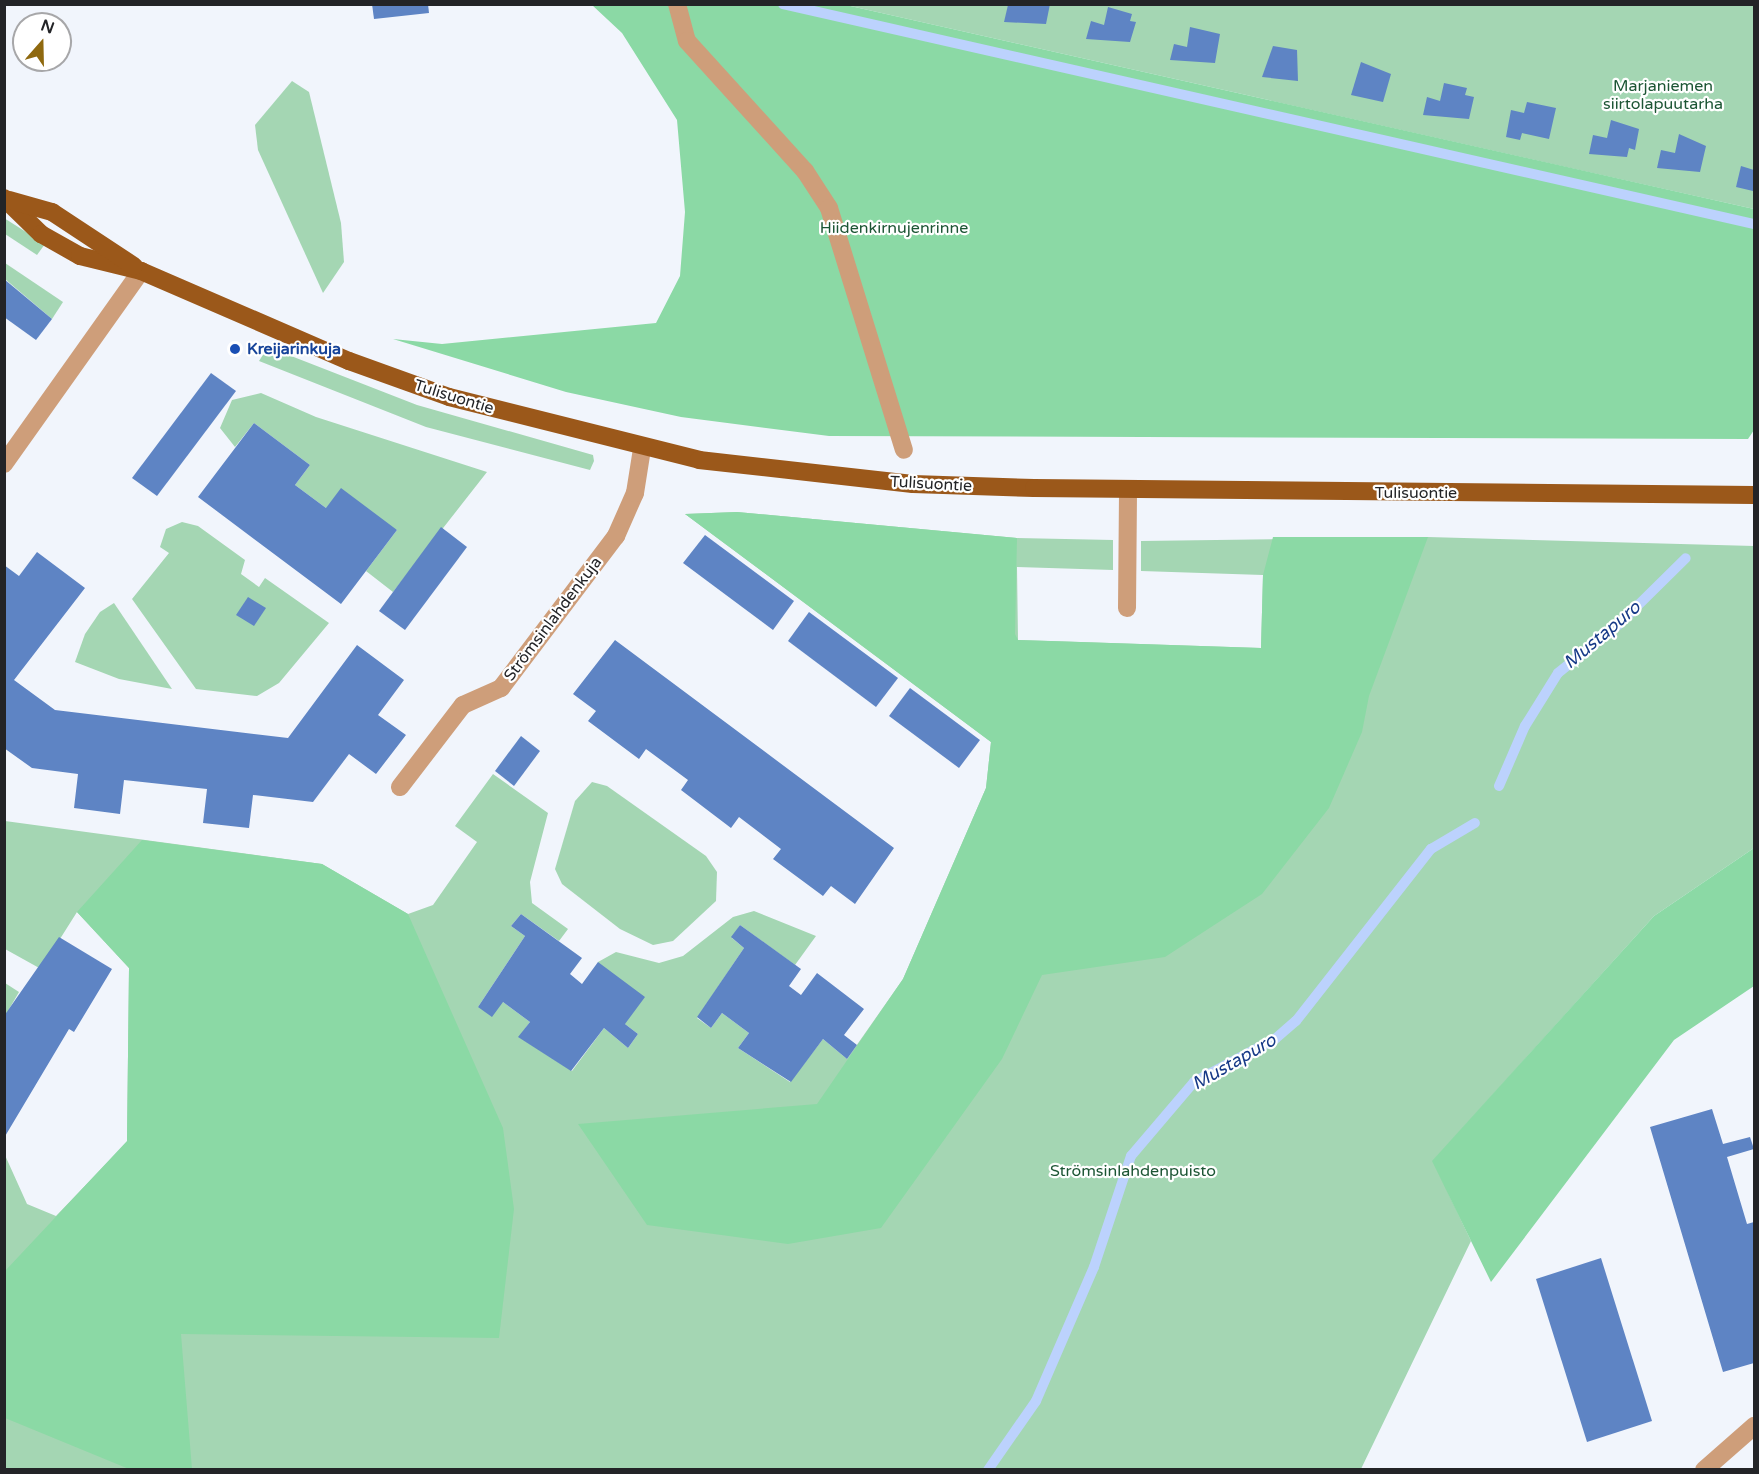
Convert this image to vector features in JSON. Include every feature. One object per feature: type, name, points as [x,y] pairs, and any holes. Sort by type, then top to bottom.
[{"type":"main road","name":"Tulisuontie","points":[[6,199],[41,234],[80,256],[141,271]]},
{"type":"main road","name":"Tulisuontie","points":[[6,199],[52,212],[141,271],[258,325],[448,397],[642,449],[820,476],[1128,491],[1755,495]]},
{"type":"street","points":[[677,4],[687,41],[805,171],[829,208],[904,450]]},
{"type":"street","points":[[4,464],[141,271]]},
{"type":"street","name":"Strömsinlahdenkuja","points":[[400,787],[463,705],[501,688],[616,537],[632,502],[642,449]]},
{"type":"street","points":[[1126,608],[1128,491]]},
{"type":"street","points":[[1704,1470],[1755,1426]]},
{"type":"green space","name":"Hiidenkirnujenrinne","points":[[592,5],[846,5],[1754,209],[1754,430],[1748,439],[829,436],[681,417],[566,392],[393,339],[442,344],[656,323],[680,276],[685,212],[677,120],[622,33]]},
{"type":"green space","name":"Marjaniemen siirtolapuutarha","points":[[846,5],[1754,5],[1754,209],[1557,165]]},
{"type":"green space","points":[[292,81],[309,92],[341,223],[344,262],[323,293],[258,150],[255,125]]},
{"type":"green space","points":[[4,218],[45,244],[37,255],[5,234]]},
{"type":"green space","points":[[5,263],[63,302],[52,319],[5,279]]},
{"type":"green space","points":[[268,347],[417,405],[593,455],[594,461],[590,470],[426,427],[259,361]]},
{"type":"green space","points":[[261,393],[316,417],[487,472],[393,592],[366,571],[397,530],[326,508],[295,485],[310,465],[254,423],[235,447],[220,428],[232,400]]},
{"type":"green space","name":"Strömsinlahdenpuisto","points":[[737,512],[1017,538],[1113,540],[1113,570],[1017,567],[1018,640],[1261,648],[1263,575],[1141,571],[1141,541],[1428,537],[1754,546],[1754,848],[1654,916],[1433,1161],[1471,1241],[1361,1469],[5,1469],[4,1153],[27,1204],[56,1216],[127,1142],[129,968],[77,912],[41,969],[5,949],[5,821],[322,864],[408,914],[433,905],[477,842],[455,826],[493,774],[548,813],[530,882],[532,903],[568,929],[559,941],[521,914],[511,926],[525,936],[478,1007],[503,1002],[530,1022],[519,1037],[572,1071],[604,1028],[628,1048],[638,1034],[625,1024],[598,962],[616,952],[659,963],[683,956],[733,917],[754,911],[816,936],[795,965],[740,925],[732,938],[744,948],[697,1018],[711,1028],[722,1013],[749,1033],[738,1048],[790,1082],[823,1039],[847,1059],[903,979],[986,788],[991,742],[685,514]]},
{"type":"green space","points":[[737,512],[1017,538],[1015,634],[1018,640],[1261,648],[1263,575],[1273,537],[1428,537],[1369,696],[1362,732],[1329,808],[1262,894],[1165,957],[1042,975],[1002,1059],[881,1228],[788,1244],[647,1225],[578,1124],[817,1104],[903,979],[986,788],[991,742],[685,514]]},
{"type":"green space","points":[[182,522],[198,526],[245,560],[241,574],[259,587],[265,578],[329,623],[279,683],[257,696],[196,689],[132,599],[169,553],[160,547],[166,529]]},
{"type":"green space","points":[[114,603],[172,689],[119,679],[75,662],[85,634],[100,612]]},
{"type":"green space","points":[[592,782],[607,786],[706,856],[717,872],[716,901],[673,941],[653,945],[620,929],[562,884],[555,869],[575,801]]},
{"type":"green space","points":[[142,840],[322,864],[408,914],[503,1128],[514,1209],[499,1338],[181,1334],[192,1469],[129,1469],[5,1418],[5,1271],[127,1141],[129,968],[77,912]]},
{"type":"green space","points":[[1754,848],[1754,986],[1674,1040],[1491,1282],[1432,1161],[1654,916]]},
{"type":"green space","points":[[5,983],[19,992],[5,1016]]},
{"type":"building","points":[[372,4],[428,4],[429,13],[374,19]]},
{"type":"building","points":[[1050,4],[1046,24],[1004,22],[1008,5]]},
{"type":"building","points":[[1108,7],[1132,14],[1130,21],[1136,22],[1130,42],[1086,39],[1091,21],[1104,25]]},
{"type":"building","points":[[1190,27],[1220,34],[1215,63],[1170,60],[1174,44],[1187,47]]},
{"type":"building","points":[[1273,46],[1297,50],[1298,81],[1262,77]]},
{"type":"building","points":[[1361,62],[1391,74],[1383,102],[1351,95]]},
{"type":"building","points":[[1444,83],[1467,88],[1465,95],[1474,97],[1469,119],[1423,115],[1427,97],[1440,101]]},
{"type":"building","points":[[1527,102],[1556,108],[1549,139],[1522,133],[1520,140],[1506,137],[1511,110],[1524,113]]},
{"type":"building","points":[[1611,120],[1639,129],[1635,150],[1629,148],[1627,157],[1589,154],[1593,135],[1607,138]]},
{"type":"building","points":[[1679,134],[1706,146],[1700,172],[1657,168],[1661,150],[1675,153]]},
{"type":"building","points":[[1741,166],[1754,170],[1753,191],[1736,187]]},
{"type":"building","points":[[4,279],[52,319],[36,340],[4,317]]},
{"type":"building","points":[[211,373],[236,391],[157,496],[132,478]]},
{"type":"building","points":[[254,423],[310,465],[295,485],[326,508],[341,488],[397,530],[341,604],[198,497]]},
{"type":"building","points":[[441,527],[467,547],[405,630],[379,611]]},
{"type":"building","points":[[705,535],[794,601],[773,630],[683,563]]},
{"type":"building","points":[[37,552],[85,588],[14,680],[55,710],[288,738],[357,645],[404,680],[378,715],[406,735],[376,774],[349,754],[313,802],[253,795],[249,828],[203,823],[207,789],[124,780],[120,814],[74,808],[78,774],[32,768],[4,748],[4,565],[19,576]]},
{"type":"building","points":[[248,597],[266,608],[254,626],[236,615]]},
{"type":"building","points":[[809,612],[898,678],[876,707],[788,641]]},
{"type":"building","points":[[615,640],[894,848],[855,904],[831,886],[823,896],[773,859],[781,849],[739,817],[731,828],[681,790],[688,780],[646,749],[639,759],[588,721],[596,711],[573,694]]},
{"type":"building","points":[[910,688],[980,740],[959,768],[889,716]]},
{"type":"building","points":[[521,736],[540,751],[514,786],[495,771]]},
{"type":"building","points":[[521,914],[582,958],[570,974],[582,984],[598,962],[645,997],[625,1024],[638,1034],[628,1048],[604,1028],[571,1071],[518,1037],[530,1022],[503,1002],[492,1017],[478,1007],[525,936],[511,926]]},
{"type":"building","points":[[740,925],[801,969],[789,986],[801,995],[817,973],[864,1009],[844,1035],[857,1045],[847,1059],[823,1039],[791,1082],[738,1048],[749,1033],[722,1013],[711,1028],[697,1017],[744,948],[731,937]]},
{"type":"building","points":[[59,937],[112,969],[74,1032],[69,1029],[4,1138],[4,1016]]},
{"type":"building","points":[[1712,1109],[1723,1144],[1750,1137],[1754,1149],[1727,1157],[1747,1224],[1754,1222],[1754,1363],[1723,1372],[1650,1127]]},
{"type":"building","points":[[1601,1258],[1652,1421],[1587,1442],[1536,1279]]},
{"type":"waterway","points":[[783,4],[1754,224]]},
{"type":"waterway","name":"Mustapuro","points":[[1499,786],[1525,726],[1558,673],[1618,625],[1686,558]]},
{"type":"waterway","name":"Mustapuro","points":[[988,1470],[1036,1401],[1094,1267],[1131,1156],[1194,1082],[1275,1039],[1296,1021],[1431,849],[1475,823]]},
{"type":"place","name":"Kreijarinkuja","points":[[235,349]]}]
